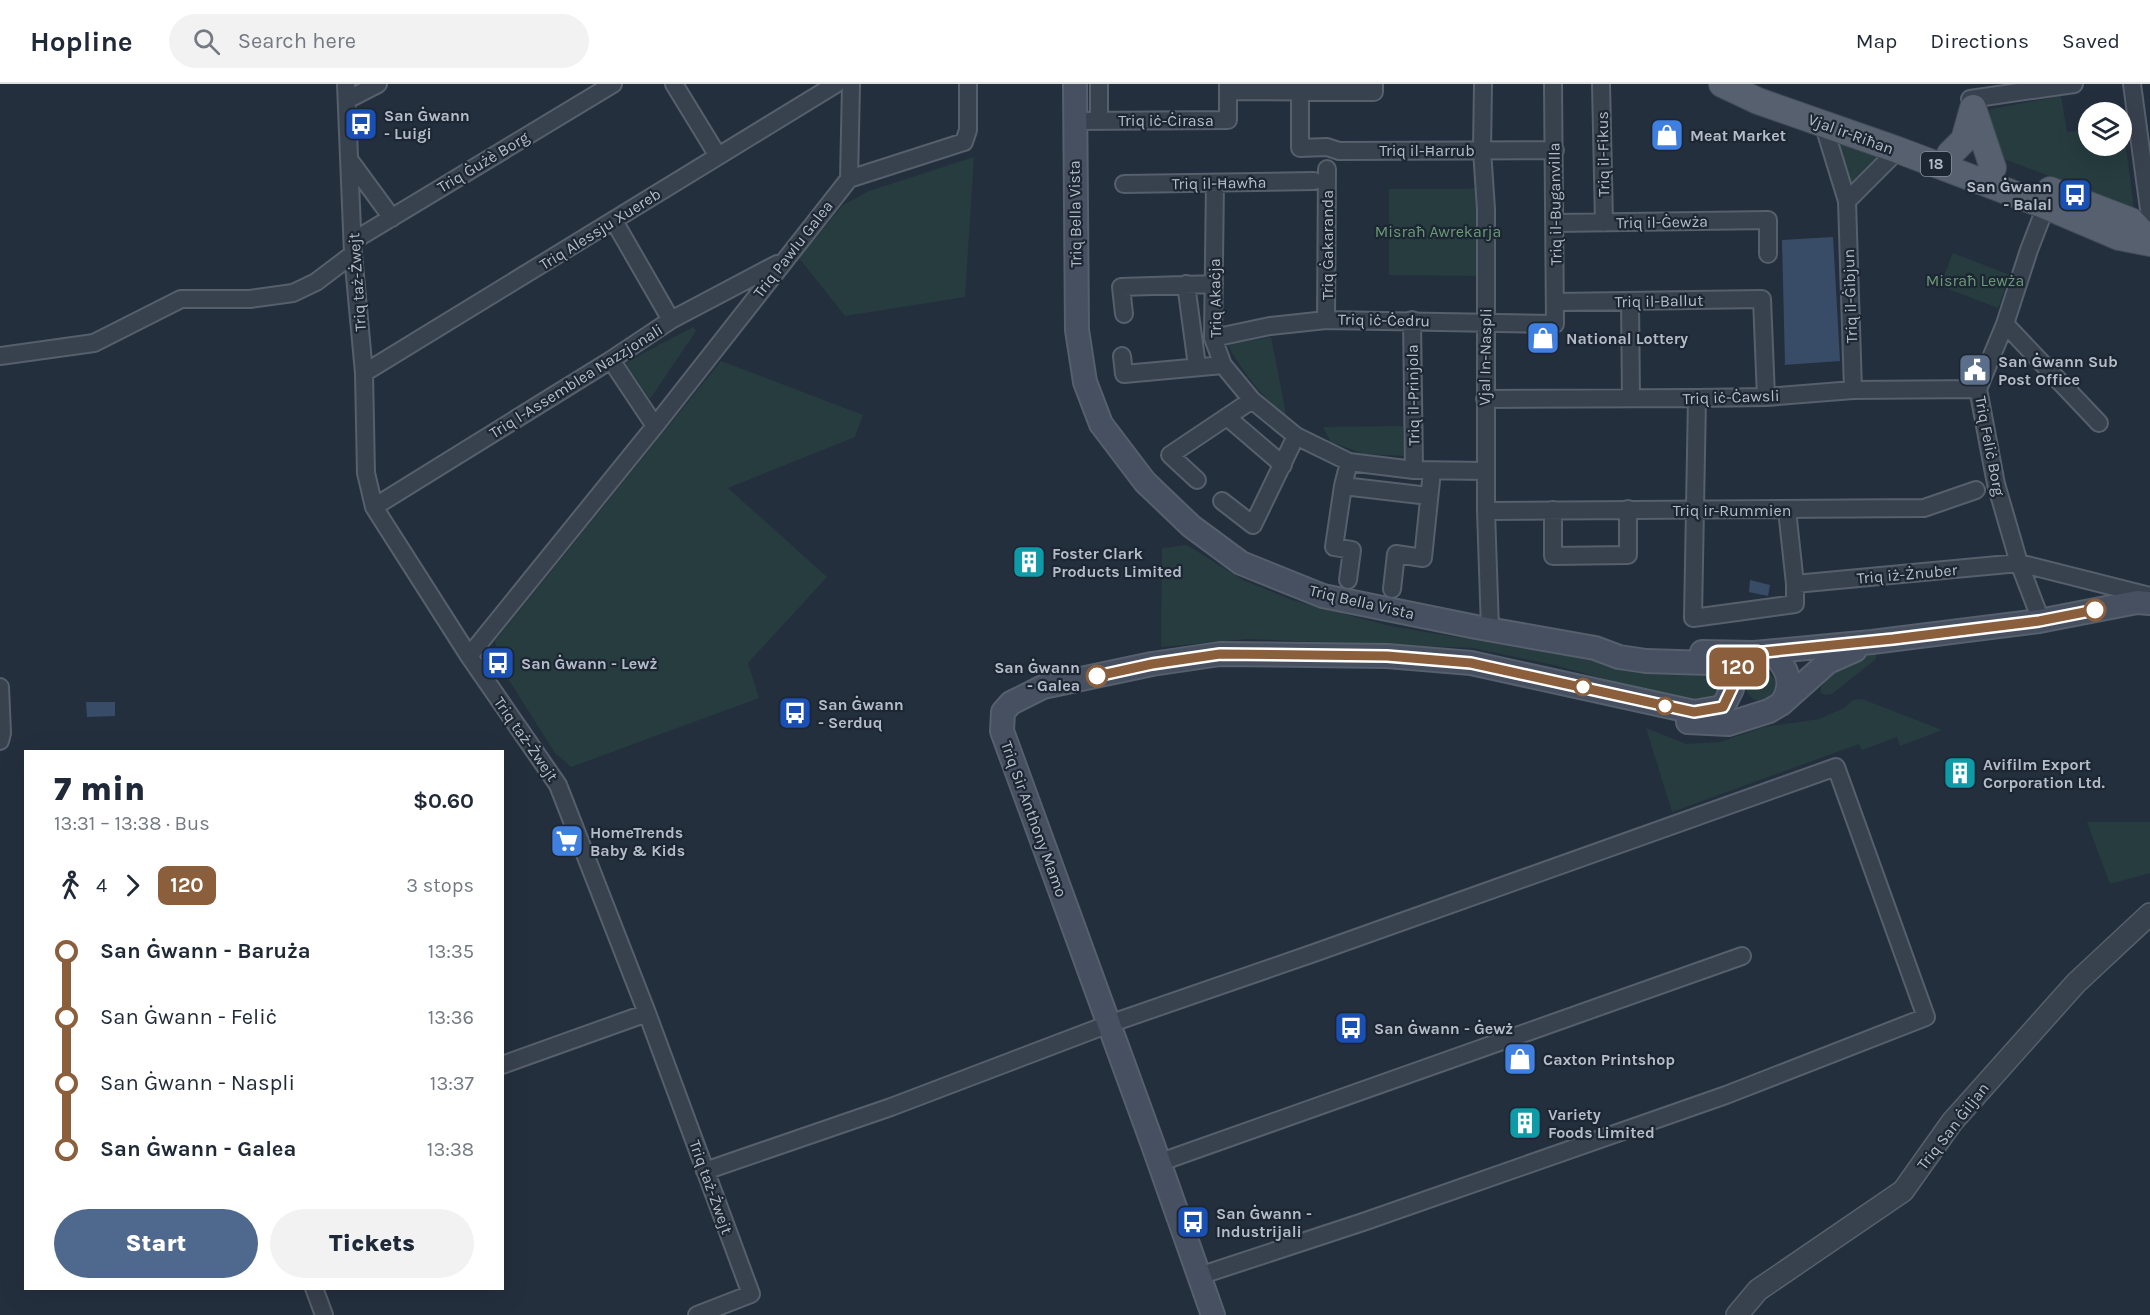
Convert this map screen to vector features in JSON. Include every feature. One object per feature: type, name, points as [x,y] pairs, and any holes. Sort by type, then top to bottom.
[{"type":"main road","name":"Triq Bella Vista","points":[[1075,84],[1077,330],[1085,382],[1101,424],[1145,482],[1191,526],[1241,563],[1323,596],[1595,648],[1619,657],[1646,661],[1710,663],[1763,653],[2039,621],[2137,602],[2150,603]]},
{"type":"main road","name":"Vjal ir-Riħan","points":[[1722,84],[1758,100],[2046,206],[2119,237],[2150,242]]},
{"type":"main road","name":"Vjal ir-Riħan","points":[[1744,84],[1828,110],[1993,168],[2131,221],[2150,242]]},
{"type":"main road","points":[[1950,154],[1964,140],[1970,97]]},
{"type":"main road","points":[[1970,97],[1993,168]]},
{"type":"main road","name":"Triq Bella Vista","points":[[1775,708],[1828,662],[1872,642]]},
{"type":"main road","name":"Triq Bella Vista","points":[[1595,648],[1763,653]]},
{"type":"main road","points":[[1710,663],[1724,667],[1732,683],[1735,698],[1741,706],[1760,713],[1775,708],[1786,696],[1788,677],[1780,660],[1763,653],[1738,665],[1732,683]]},
{"type":"main road","name":"Triq Sir Anthony Mamo","points":[[1213,1315],[1002,731],[1003,712],[1011,702],[1043,687],[1152,664],[1220,654],[1387,656],[1471,663],[1694,712],[1723,707],[1732,683]]},
{"type":"main road","name":"Triq Sir Anthony Mamo","points":[[1618,696],[1690,723],[1728,724],[1775,708]]},
{"type":"street","points":[[346,92],[378,84]]},
{"type":"street","name":"Triq Ġużè Borg","points":[[0,356],[94,343],[181,299],[250,299],[293,293],[316,282],[353,248],[392,218],[614,84]]},
{"type":"street","points":[[674,84],[718,156]]},
{"type":"street","name":"Triq Alessju Xuereb","points":[[364,373],[836,84]]},
{"type":"street","points":[[850,84],[849,178],[964,142],[968,130],[968,84]]},
{"type":"street","points":[[1099,84],[1099,120]]},
{"type":"street","name":"Vjal In-Naspli","points":[[1483,84],[1482,150],[1486,210],[1485,471],[1490,629]]},
{"type":"street","name":"Triq il-Buganvilla","points":[[1553,84],[1556,224],[1555,324]]},
{"type":"street","name":"Triq il-Fikus","points":[[1601,84],[1604,223]]},
{"type":"street","points":[[1970,97],[2069,84]]},
{"type":"street","points":[[2132,84],[2144,131],[2150,217]]},
{"type":"street","points":[[1228,87],[1300,92],[1374,88]]},
{"type":"street","name":"Triq iċ-Ċirasa","points":[[1075,121],[1228,120],[1228,87]]},
{"type":"street","name":"Triq taż-Żwejt","points":[[346,92],[351,162],[353,248],[364,373],[366,473],[374,507],[469,656],[558,785],[647,1013],[751,1294],[697,1315]]},
{"type":"street","name":"Triq il-Ħarrub","points":[[1300,92],[1300,147],[1327,147],[1339,151],[1555,150]]},
{"type":"street","name":"Triq il-Ġibjun","points":[[1823,123],[1847,201],[1853,390]]},
{"type":"street","points":[[1847,201],[1898,150]]},
{"type":"street","points":[[351,162],[392,218]]},
{"type":"street","name":"Triq Ġakaranda","points":[[1326,320],[1327,169]]},
{"type":"street","name":"Triq Pawlu Galea","points":[[469,656],[655,426],[849,178]]},
{"type":"street","name":"Triq il-Ħawħa","points":[[1124,184],[1314,181]]},
{"type":"street","name":"Triq Akaċja","points":[[1215,183],[1213,338],[1222,365],[1252,400],[1296,436],[1349,462],[1414,470],[1485,471]]},
{"type":"street","name":"Triq Feliċ Borg","points":[[2039,621],[1996,484],[1978,389],[2005,324],[2046,206]]},
{"type":"street","name":"Triq il-Ġewża","points":[[1556,224],[1768,220],[1768,254]]},
{"type":"street","points":[[614,221],[671,320]]},
{"type":"street","name":"Triq l-Assemblea Nazzjonali","points":[[374,507],[611,360],[671,320],[782,261]]},
{"type":"street","name":"Triq Akaċja","points":[[1186,284],[1197,366]]},
{"type":"street","points":[[1124,314],[1121,287],[1214,284]]},
{"type":"street","name":"Triq il-Ballut","points":[[1556,302],[1762,299],[1766,397]]},
{"type":"street","points":[[1630,301],[1631,398]]},
{"type":"street","name":"Triq iċ-Ċedru","points":[[1213,338],[1270,326],[1326,320],[1555,324]]},
{"type":"street","name":"Triq il-Prinjola","points":[[1412,321],[1414,470]]},
{"type":"street","points":[[2005,324],[2099,423]]},
{"type":"street","points":[[1122,356],[1124,374],[1222,365]]},
{"type":"street","points":[[611,360],[655,426]]},
{"type":"street","name":"Triq iċ-Ċawsli","points":[[1485,399],[1766,397],[1853,390],[1978,389]]},
{"type":"street","points":[[1697,398],[1693,618],[1795,604],[1788,510]]},
{"type":"street","points":[[1197,480],[1170,455],[1252,400]]},
{"type":"street","points":[[1227,417],[1283,465]]},
{"type":"street","points":[[1222,501],[1253,525],[1296,436]]},
{"type":"street","points":[[1348,580],[1353,550],[1334,547],[1349,462]]},
{"type":"street","points":[[1392,589],[1396,554],[1423,558],[1432,471]]},
{"type":"street","points":[[1343,486],[1429,496]]},
{"type":"street","name":"Triq ir-Rummien","points":[[1486,511],[1924,508],[1976,490]]},
{"type":"street","points":[[1553,510],[1553,556],[1628,555],[1628,509]]},
{"type":"street","points":[[2019,563],[2150,596]]},
{"type":"street","name":"Triq iż-Żnuber","points":[[1795,584],[2019,563]]},
{"type":"street","points":[[0,687],[2,733],[0,741]]},
{"type":"street","points":[[705,1171],[891,1107],[1109,1024],[1314,954],[1836,766],[1926,1017],[1716,1099],[1363,1222],[1199,1276]]},
{"type":"street","name":"Triq San Ġiljan","points":[[1737,1315],[1758,1290],[1903,1191],[1952,1122],[2076,983],[2150,914]]},
{"type":"street","points":[[1158,1163],[1742,956]]},
{"type":"street","points":[[504,1064],[647,1013]]},
{"type":"street","points":[[315,1290],[324,1315]]},
{"type":"green space","points":[[2061,96],[2067,132],[2078,130],[2078,156],[2127,156],[2134,208],[2004,159],[1990,141],[1986,115],[1991,109]]},
{"type":"green space","points":[[1837,136],[1885,155],[1849,189]]},
{"type":"green space","points":[[974,157],[965,297],[845,316],[799,258],[843,205],[869,191]]},
{"type":"green space","name":"Misraħ Awrekarja","points":[[1486,187],[1486,276],[1389,275],[1389,189]]},
{"type":"green space","name":"Misraħ Lewża","points":[[1953,253],[2010,275],[1998,308],[1940,286]]},
{"type":"green space","points":[[693,327],[696,331],[650,399],[625,363]]},
{"type":"green space","points":[[1271,337],[1287,419],[1254,385],[1228,345]]},
{"type":"green space","points":[[721,361],[863,415],[855,437],[728,488],[827,577],[748,663],[759,698],[571,767],[555,753],[498,663],[495,641]]},
{"type":"green space","points":[[1403,426],[1404,456],[1364,454],[1331,442],[1323,427]]},
{"type":"green space","points":[[1187,545],[1243,580],[1292,600],[1390,626],[1569,656],[1667,670],[1707,668],[1719,680],[1718,694],[1700,705],[1558,666],[1473,648],[1248,639],[1161,647],[1162,548]]},
{"type":"green space","points":[[1876,653],[1876,659],[1832,694],[1821,693],[1821,687],[1845,664],[1860,656]]},
{"type":"green space","points":[[1761,671],[1772,675],[1776,686],[1772,697],[1761,701],[1750,697],[1746,686],[1750,675]]},
{"type":"green space","points":[[1862,699],[1942,730],[1900,746],[1897,737],[1862,750],[1859,744],[1672,812],[1646,728],[1686,744],[1720,742],[1764,727],[1819,719],[1844,708],[1853,700]]},
{"type":"green space","points":[[2087,822],[2150,822],[2150,873],[2110,884]]},
{"type":"water","points":[[1833,237],[1840,361],[1783,365],[1785,364],[1782,240]]},
{"type":"water","points":[[1750,580],[1770,585],[1768,596],[1749,592]]},
{"type":"water","points":[[86,702],[115,702],[115,716],[87,717]]},
{"type":"bus line","name":"120","points":[[1097,676],[1152,664],[1220,654],[1387,656],[1471,663],[1694,712],[1723,707],[1732,688],[1732,678],[1738,665],[1754,653],[2039,621],[2095,610]]},
{"type":"place","name":"San Ġwann - Luigi","points":[[361,124]]},
{"type":"place","name":"Meat Market","points":[[1667,135]]},
{"type":"place","name":"San Ġwann - Balal","points":[[2075,195]]},
{"type":"place","name":"National Lottery","points":[[1543,338]]},
{"type":"place","name":"San Ġwann Sub Post Office","points":[[1975,370]]},
{"type":"place","name":"Foster Clark Products Limited","points":[[1029,562]]},
{"type":"place","name":"San Ġwann - Lewż","points":[[498,663]]},
{"type":"place","name":"San Ġwann - Galea","points":[[1097,676]]},
{"type":"place","name":"San Ġwann - Serduq","points":[[795,713]]},
{"type":"place","name":"Avifilm Export Corporation Ltd.","points":[[1960,773]]},
{"type":"place","name":"HomeTrends Baby & Kids","points":[[567,841]]},
{"type":"place","name":"San Ġwann - Ġewż","points":[[1351,1028]]},
{"type":"place","name":"Caxton Printshop","points":[[1520,1059]]},
{"type":"place","name":"Variety Foods Limited","points":[[1525,1123]]},
{"type":"place","name":"San Ġwann - Industrijali","points":[[1193,1222]]}]
